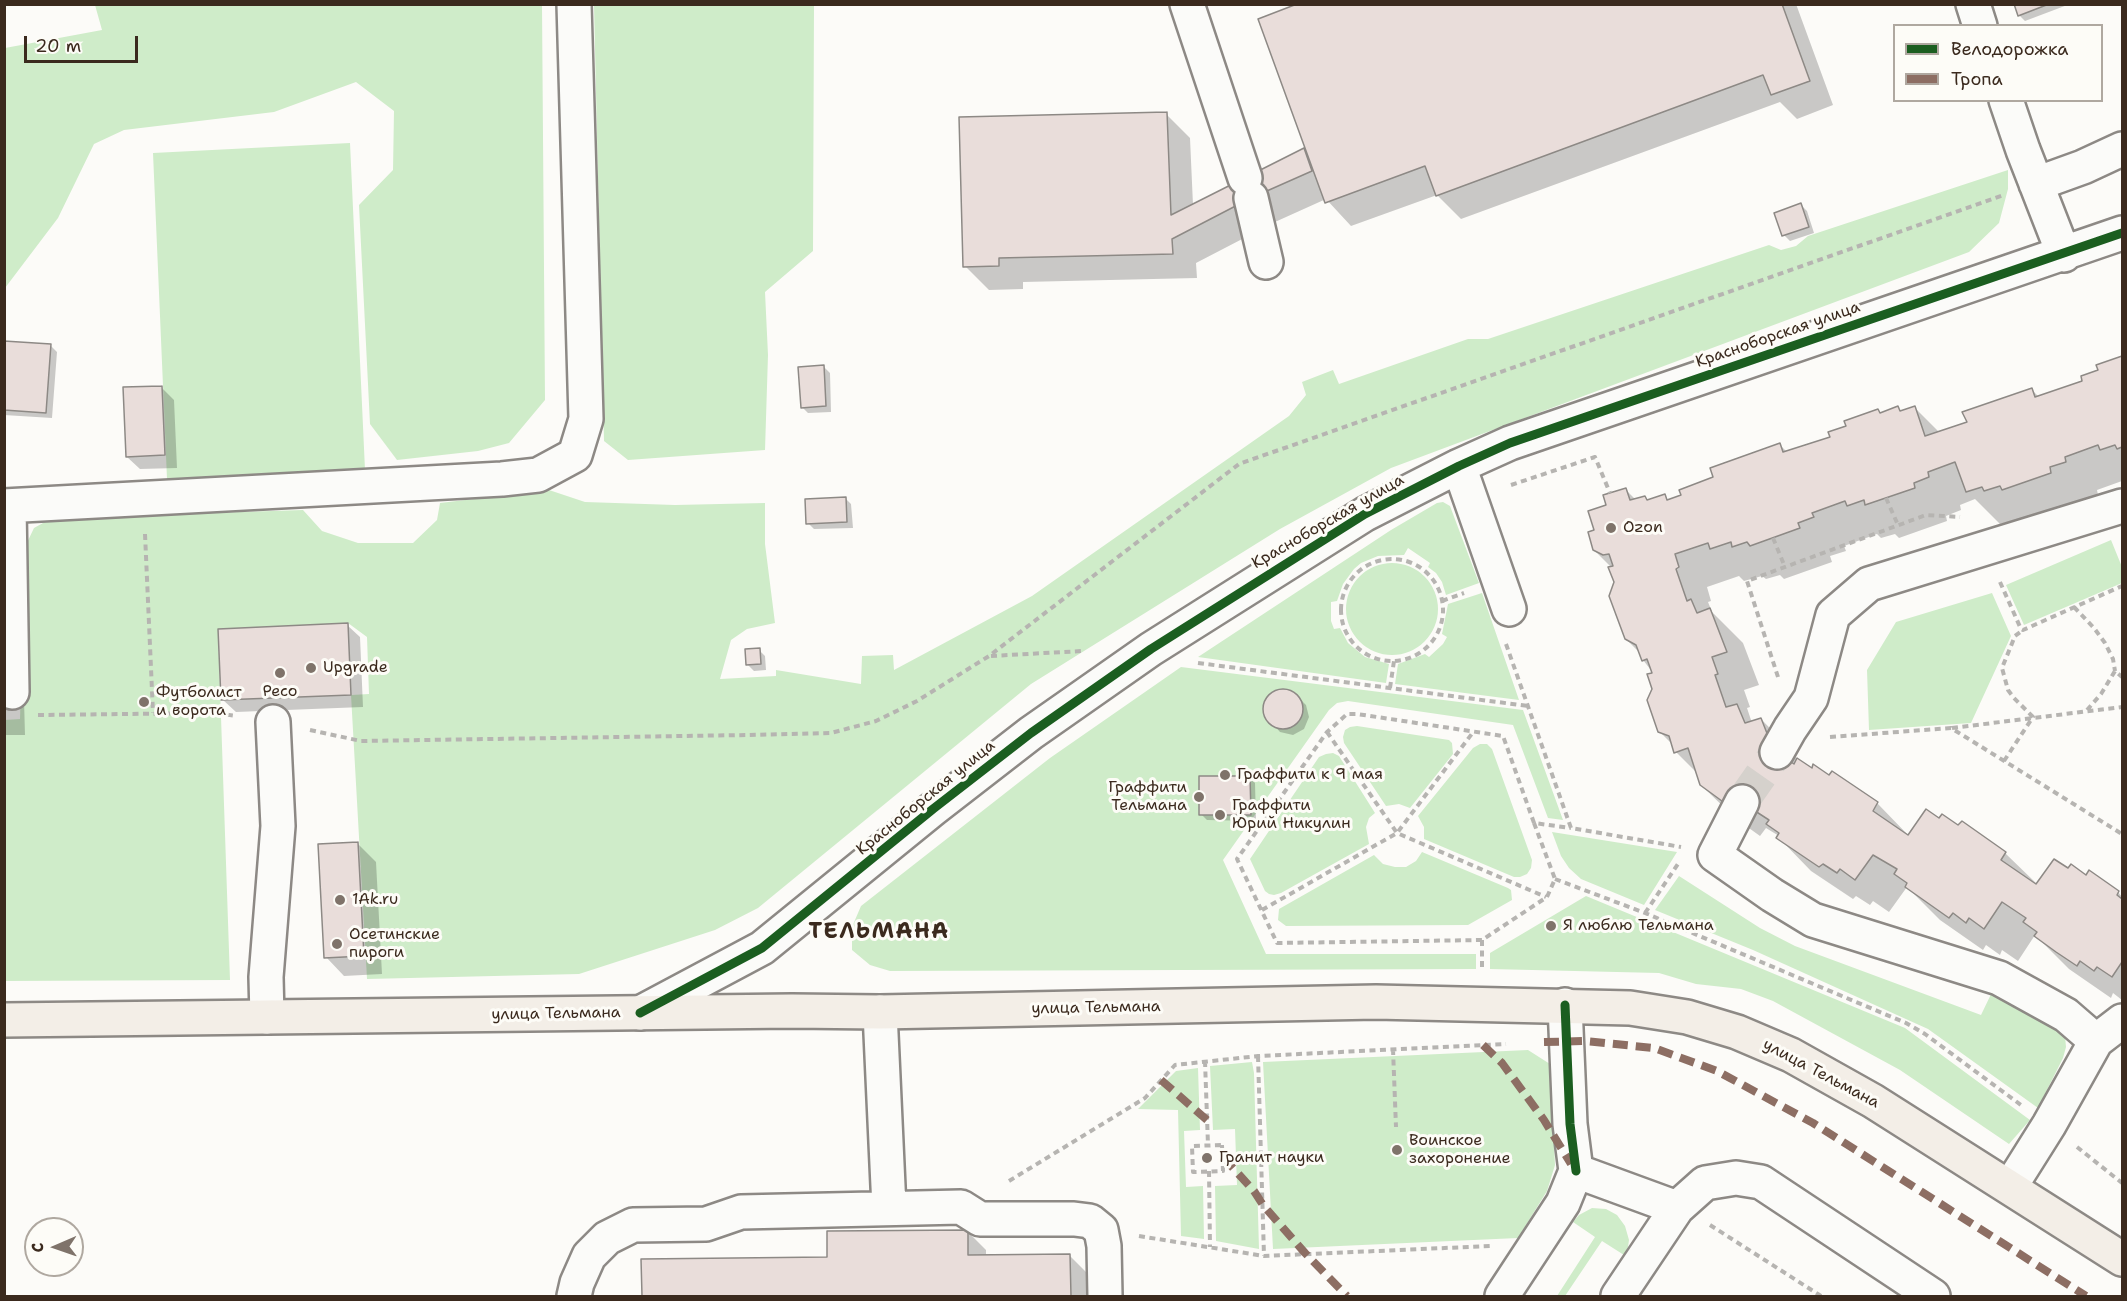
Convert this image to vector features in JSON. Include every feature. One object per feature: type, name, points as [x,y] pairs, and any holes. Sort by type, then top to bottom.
[{"type":"main road","name":"улица Тельмана","points":[[4,1020],[880,1012],[1376,1002],[1630,1008],[1687,1017],[1737,1032],[1791,1055],[1863,1096],[2122,1259]]},
{"type":"street","points":[[20,704],[8,616],[7,506],[529,476],[538,475],[575,455],[586,419],[574,4]]},
{"type":"street","points":[[1186,4],[1248,188],[1266,262]]},
{"type":"street","points":[[1973,4],[1979,24]]},
{"type":"street","points":[[2007,102],[2064,255]]},
{"type":"street","points":[[2036,184],[2083,167],[2122,149]]},
{"type":"street","name":"Красноборская улица","points":[[640,1013],[762,948],[933,809],[1031,733],[1151,649],[1365,514],[1510,443],[2064,255],[2122,233]]},
{"type":"street","points":[[1459,466],[1509,609]]},
{"type":"street","points":[[1780,746],[1811,698],[1833,615],[1869,584],[2122,506]]},
{"type":"street","points":[[267,1017],[266,977],[278,826],[273,722]]},
{"type":"street","points":[[1742,802],[1702,851],[1813,920],[1999,978],[2066,1014],[2096,1041]]},
{"type":"street","points":[[1502,1296],[1563,1203],[1576,1171],[1570,1125],[1565,1005]]},
{"type":"street","points":[[880,1012],[889,1208]]},
{"type":"street","points":[[2010,1187],[2049,1125],[2096,1041],[2122,1021]]},
{"type":"street","points":[[1576,1171],[1677,1208]]},
{"type":"street","points":[[1618,1296],[1677,1208],[1705,1183],[1736,1178],[1761,1182],[1934,1296]]},
{"type":"street","points":[[574,1296],[576,1283],[589,1256],[607,1238],[633,1225],[706,1224],[741,1212],[960,1206],[980,1219],[1090,1221],[1101,1230],[1104,1246],[1105,1296]]},
{"type":"path","points":[[361,741],[831,733],[876,721],[917,701],[989,656],[1239,464],[2036,184]]},
{"type":"path","points":[[1471,499],[1595,457],[1610,493]]},
{"type":"path","points":[[143,498],[153,713]]},
{"type":"path","points":[[1886,498],[1898,525]]},
{"type":"path","points":[[1773,538],[1785,567]]},
{"type":"path","points":[[1985,548],[2023,630]]},
{"type":"path","points":[[1395,559],[1408,561],[1431,576],[1443,601],[1443,614],[1438,631],[1428,647],[1407,659],[1394,661],[1368,654],[1357,646],[1348,635],[1341,609],[1349,583],[1357,573],[1368,565],[1382,560],[1395,559]]},
{"type":"path","points":[[2033,717],[2008,690],[2002,668],[2015,636],[2023,630],[2122,586]]},
{"type":"path","points":[[2074,607],[2105,643],[2113,659],[2115,670],[2122,677]]},
{"type":"path","points":[[1505,641],[1571,828]]},
{"type":"path","points":[[989,656],[1089,650]]},
{"type":"path","points":[[1390,688],[1394,661]]},
{"type":"path","points":[[1191,662],[1528,706]]},
{"type":"path","points":[[2087,710],[2101,694],[2115,670]]},
{"type":"path","points":[[20,704],[153,713],[215,713]]},
{"type":"path","points":[[1780,746],[1951,728],[2122,706]]},
{"type":"path","points":[[1347,714],[1474,731],[1503,736],[1555,879],[1547,897],[1482,940],[1277,943],[1237,859],[1327,732],[1347,714]]},
{"type":"path","points":[[2004,761],[2033,717]]},
{"type":"path","points":[[1951,728],[2122,834]]},
{"type":"path","points":[[1262,910],[1397,833],[1474,731]]},
{"type":"path","points":[[1327,732],[1397,833],[1547,897]]},
{"type":"path","points":[[1534,823],[1702,851]]},
{"type":"path","points":[[1645,913],[1702,851]]},
{"type":"path","points":[[1555,879],[1645,913],[1906,1023],[1925,1034],[2049,1125],[2122,1183]]},
{"type":"path","points":[[1482,940],[1482,973]]},
{"type":"path","points":[[1008,1182],[1145,1098],[1174,1065],[1258,1056],[1483,1045]]},
{"type":"path","points":[[1393,1049],[1396,1127]]},
{"type":"path","points":[[1258,1056],[1264,1256]]},
{"type":"path","points":[[1205,1061],[1208,1145]]},
{"type":"path","points":[[1222,1145],[1223,1171],[1209,1171],[1193,1172],[1192,1146],[1222,1145]]},
{"type":"path","points":[[1209,1171],[1210,1247]]},
{"type":"path","points":[[1677,1208],[1700,1218],[1821,1296]]},
{"type":"path","points":[[1101,1230],[1264,1256],[1536,1244]]},
{"type":"green space","points":[[95,5],[542,5],[545,400],[509,443],[478,451],[397,460],[370,424],[359,205],[393,170],[394,111],[356,82],[274,112],[124,130],[94,144],[58,218],[5,288],[5,48],[102,30]]},
{"type":"green space","points":[[594,5],[814,5],[813,251],[765,292],[768,355],[765,450],[628,460],[604,441]]},
{"type":"green space","points":[[350,143],[365,470],[167,479],[153,153]]},
{"type":"green space","points":[[2008,170],[2008,189],[1999,223],[1969,252],[1391,468],[1280,529],[1031,684],[758,908],[715,930],[579,974],[367,979],[351,695],[369,694],[367,637],[348,623],[218,629],[230,980],[5,981],[4,720],[20,719],[24,549],[34,528],[52,518],[303,510],[322,531],[358,543],[413,543],[437,520],[440,503],[549,490],[585,502],[675,505],[765,503],[765,544],[775,623],[747,629],[731,640],[720,679],[776,676],[776,670],[861,684],[862,656],[893,655],[894,670],[1032,596],[1289,416],[1306,395],[1302,382],[1333,370],[1339,384],[1468,339],[1488,339],[1769,245],[1781,250],[1796,246],[1808,236]]},
{"type":"green space","points":[[1443,502],[1450,506],[1479,583],[1446,595],[1442,582],[1428,567],[1430,563],[1408,548],[1404,555],[1378,556],[1361,563],[1343,584],[1337,601],[1331,602],[1331,621],[1334,629],[1340,628],[1348,643],[1365,657],[1389,664],[1386,683],[1198,657],[1391,530],[1437,503]]},
{"type":"green space","points":[[2111,540],[2122,567],[2122,583],[2024,625],[2006,585]]},
{"type":"green space","points":[[1392,563],[1410,566],[1425,576],[1435,591],[1438,609],[1435,627],[1425,642],[1410,652],[1392,655],[1374,652],[1359,642],[1349,627],[1346,609],[1349,591],[1359,576],[1374,566]]},
{"type":"green space","points":[[1482,593],[1519,700],[1395,684],[1398,664],[1425,654],[1429,657],[1443,644],[1447,637],[1442,634],[1448,604]]},
{"type":"green space","points":[[1992,593],[2011,636],[1971,723],[1869,730],[1867,670],[1896,622]]},
{"type":"green space","points":[[1181,667],[1523,710],[1563,820],[1548,818],[1513,725],[1348,701],[1337,703],[1329,710],[1223,860],[1266,954],[1476,954],[1476,969],[890,971],[870,965],[852,950],[852,927],[861,906],[1050,758]]},
{"type":"green space","points":[[1357,726],[1449,740],[1452,743],[1453,754],[1410,808],[1399,804],[1386,806],[1344,743],[1345,730]]},
{"type":"green space","points":[[1480,744],[1487,744],[1492,749],[1532,860],[1527,874],[1520,877],[1514,877],[1424,839],[1424,827],[1418,816],[1473,748]]},
{"type":"green space","points":[[1333,753],[1339,756],[1375,813],[1369,818],[1366,827],[1369,844],[1281,893],[1269,894],[1265,891],[1250,859],[1319,757]]},
{"type":"green space","points":[[1552,832],[1677,852],[1644,905],[1581,879],[1569,868],[1561,856]]},
{"type":"green space","points":[[1422,852],[1508,888],[1511,890],[1512,900],[1468,925],[1286,926],[1278,920],[1279,909],[1374,855],[1383,864],[1406,867],[1416,861]]},
{"type":"green space","points":[[1679,876],[1760,928],[1795,946],[1981,1015],[1994,988],[2060,1025],[2065,1036],[2066,1047],[2063,1058],[2038,1108],[1928,1029],[1753,950],[1655,910]]},
{"type":"green space","points":[[1586,896],[1905,1028],[2030,1120],[2009,1144],[1900,1070],[1773,1001],[1741,989],[1696,984],[1659,973],[1490,969],[1490,953]]},
{"type":"green space","points":[[1528,1050],[1550,1064],[1555,1165],[1547,1191],[1518,1238],[1273,1249],[1263,1062]]},
{"type":"green space","points":[[1252,1062],[1259,1249],[1216,1241],[1215,1186],[1237,1185],[1235,1129],[1213,1130],[1210,1066]]},
{"type":"green space","points":[[1198,1068],[1200,1130],[1184,1131],[1186,1187],[1203,1186],[1204,1239],[1181,1236],[1178,1110],[1138,1109],[1176,1071]]},
{"type":"green space","points":[[1592,1208],[1606,1209],[1617,1215],[1625,1226],[1629,1240],[1628,1247],[1624,1255],[1602,1241],[1565,1296],[1557,1296],[1595,1237],[1573,1222],[1579,1215]]},
{"type":"building","points":[[1297,4],[1782,4],[1810,81],[1771,95],[1763,75],[1436,196],[1425,166],[1325,203],[1258,19]]},
{"type":"building","points":[[2014,4],[2049,4],[2018,16]]},
{"type":"building","points":[[1167,112],[1171,215],[1304,148],[1312,171],[1251,198],[1172,239],[1173,254],[999,258],[999,266],[963,267],[959,117]]},
{"type":"building","points":[[1801,203],[1809,227],[1782,236],[1774,213]]},
{"type":"building","points":[[4,341],[51,344],[46,413],[4,410]]},
{"type":"building","points":[[2122,356],[2122,447],[2117,449],[2115,445],[2100,450],[2098,445],[2065,457],[2066,462],[2050,467],[2051,473],[2002,490],[2000,486],[1984,491],[1982,487],[1966,492],[1955,462],[1928,472],[1929,477],[1914,483],[1915,488],[1865,505],[1864,500],[1847,506],[1845,501],[1812,513],[1814,517],[1798,523],[1800,528],[1750,546],[1747,542],[1732,547],[1731,542],[1710,549],[1708,543],[1675,554],[1679,567],[1676,569],[1687,601],[1691,599],[1697,613],[1710,608],[1727,652],[1712,657],[1718,674],[1715,675],[1726,707],[1737,704],[1745,723],[1761,718],[1770,741],[1767,746],[1794,764],[1797,758],[1812,768],[1813,764],[1829,775],[1832,771],[1878,802],[1873,811],[1908,835],[1926,809],[1939,818],[1942,814],[1958,825],[1962,821],[2006,852],[2001,860],[2036,884],[2054,859],[2068,868],[2071,864],[2086,875],[2089,870],[2119,891],[2117,895],[2122,899],[2122,962],[2112,977],[2097,967],[2094,971],[2080,961],[2077,966],[2056,952],[2034,936],[2037,932],[2023,922],[2026,918],[2002,902],[1984,929],[1969,918],[1966,923],[1953,913],[1949,918],[1905,887],[1907,883],[1894,874],[1897,869],[1873,855],[1855,880],[1840,869],[1837,873],[1823,864],[1819,867],[1776,838],[1779,833],[1766,824],[1769,820],[1732,796],[1726,804],[1700,785],[1688,748],[1674,753],[1669,736],[1658,732],[1647,700],[1652,689],[1647,674],[1652,673],[1647,659],[1642,661],[1636,645],[1625,639],[1609,596],[1614,582],[1608,567],[1613,566],[1609,554],[1603,555],[1593,550],[1588,532],[1594,530],[1588,511],[1606,505],[1603,495],[1626,488],[1630,500],[1645,496],[1647,500],[1665,494],[1667,500],[1681,495],[1679,490],[1713,477],[1710,468],[1780,443],[1783,452],[1830,437],[1828,432],[1846,426],[1844,421],[1878,409],[1880,413],[1898,406],[1900,411],[1915,406],[1925,436],[1967,422],[1962,412],[2032,388],[2035,397],[2082,381],[2081,376],[2098,370],[2096,365]]},
{"type":"building","points":[[824,365],[826,406],[801,408],[798,367]]},
{"type":"building","points":[[162,386],[165,455],[126,457],[123,387]]},
{"type":"building","points":[[846,497],[847,522],[806,524],[805,499]]},
{"type":"building","points":[[348,623],[351,695],[221,700],[218,629]]},
{"type":"building","points":[[760,648],[761,664],[746,665],[745,649]]},
{"type":"building","points":[[1283,689],[1291,690],[1297,695],[1302,701],[1302,717],[1297,723],[1291,728],[1283,729],[1275,728],[1269,723],[1264,717],[1263,709],[1264,701],[1269,695],[1275,690]]},
{"type":"building","points":[[1199,776],[1250,776],[1251,815],[1199,815]]},
{"type":"building","points":[[358,842],[364,956],[324,958],[318,844]]},
{"type":"building","points":[[968,1230],[968,1255],[1070,1254],[1071,1296],[642,1296],[641,1259],[827,1257],[827,1231]]},
{"type":"tunnel","points":[[1742,802],[1777,752]]},
{"type":"marked path","points":[[1544,1042],[1585,1041],[1654,1048],[1717,1071],[1813,1123],[2086,1296]]},
{"type":"marked path","points":[[1483,1045],[1502,1063],[1544,1120],[1571,1164]]},
{"type":"marked path","points":[[1161,1080],[1207,1120]]},
{"type":"marked path","points":[[1223,1157],[1305,1253],[1347,1296]]},
{"type":"cycle path","points":[[640,1013],[762,948],[933,809],[1031,733],[1151,649],[1365,514],[1510,443],[2122,233]]},
{"type":"cycle path","points":[[1565,1005],[1570,1124],[1576,1171]]},
{"type":"place","name":"Ozon","points":[[1611,528]]},
{"type":"place","name":"Upgrade","points":[[311,668]]},
{"type":"place","name":"Ресо","points":[[280,673]]},
{"type":"place","name":"Футболист и ворота","points":[[144,702]]},
{"type":"place","name":"Граффити к 9 мая","points":[[1225,775]]},
{"type":"place","name":"Граффити Тельмана","points":[[1199,797]]},
{"type":"place","name":"Граффити Юрий Никулин","points":[[1220,815]]},
{"type":"place","name":"1Ak.ru","points":[[340,900]]},
{"type":"place","name":"Я люблю Тельмана","points":[[1551,926]]},
{"type":"place","name":"Осетинские пироги","points":[[337,944]]},
{"type":"place","name":"Воинское захоронение","points":[[1397,1150]]},
{"type":"place","name":"Гранит науки","points":[[1207,1158]]},
{"type":"district","name":"ТЕЛЬМАНА","points":[[879,932]]}]
